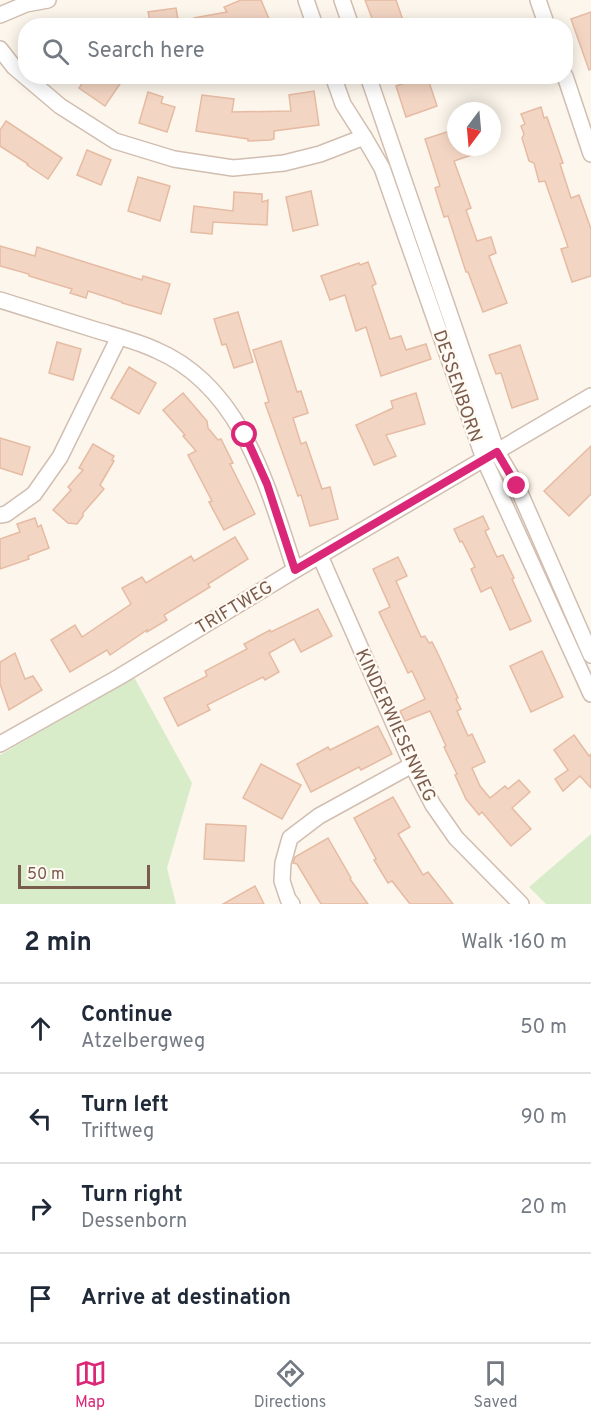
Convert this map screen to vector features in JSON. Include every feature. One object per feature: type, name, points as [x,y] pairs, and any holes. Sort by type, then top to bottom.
[{"type":"street","points":[[0,15],[26,4],[48,0]]},
{"type":"street","points":[[306,0],[312,18]]},
{"type":"street","points":[[342,0],[348,18]]},
{"type":"street","points":[[538,0],[544,18]]},
{"type":"street","points":[[0,49],[18,71]]},
{"type":"street","points":[[33,84],[60,106],[115,141],[174,159],[233,168],[284,163],[320,154],[364,137]]},
{"type":"street","name":"DESSENBORN","points":[[336,84],[343,104],[382,168],[490,456],[591,694]]},
{"type":"street","name":"DESSENBORN","points":[[371,84],[490,456],[517,486],[591,656]]},
{"type":"street","points":[[568,84],[591,154]]},
{"type":"street","points":[[0,300],[158,350],[188,368],[205,383],[228,409],[245,435],[267,484],[295,570]]},
{"type":"street","points":[[0,515],[6,514],[34,494],[60,457],[119,337]]},
{"type":"street","name":"TRIFTWEG","points":[[0,744],[119,677],[295,570],[591,396]]},
{"type":"street","name":"KINDERWIESENWEG","points":[[320,556],[412,765],[433,806],[456,838],[521,904]]},
{"type":"street","points":[[292,904],[282,881],[283,863],[290,838],[319,816],[412,765]]},
{"type":"green space","points":[[134,677],[192,783],[167,868],[176,904],[0,904],[0,755]]},
{"type":"green space","points":[[591,834],[591,904],[546,904],[529,887]]},
{"type":"building","points":[[241,0],[261,0],[269,18],[194,18],[227,12],[224,7]]},
{"type":"building","points":[[365,0],[396,0],[402,18],[372,18]]},
{"type":"building","points":[[176,8],[178,18],[149,18],[148,12]]},
{"type":"building","points":[[591,12],[591,69],[589,70],[573,25],[573,18]]},
{"type":"building","points":[[82,84],[120,84],[105,106],[79,88]]},
{"type":"building","points":[[430,84],[437,106],[406,117],[396,86]]},
{"type":"building","points":[[314,91],[319,125],[274,131],[274,139],[270,140],[248,141],[248,139],[196,131],[202,95],[234,99],[232,112],[291,111],[289,95]]},
{"type":"building","points":[[148,92],[163,97],[161,103],[175,107],[167,132],[139,123]]},
{"type":"building","points":[[541,107],[544,118],[547,117],[563,163],[560,164],[571,198],[579,195],[591,229],[591,276],[572,282],[561,249],[568,247],[545,181],[539,182],[534,163],[529,161],[522,138],[524,134],[521,126],[525,124],[521,114]]},
{"type":"building","points":[[6,121],[62,158],[48,179],[0,146],[0,130]]},
{"type":"building","points":[[447,132],[447,156],[469,156],[454,161],[471,208],[466,210],[477,241],[491,237],[496,253],[489,256],[507,303],[483,312],[468,272],[466,272],[448,216],[444,217],[435,188],[440,186],[425,139]]},
{"type":"building","points":[[87,150],[111,160],[101,185],[77,175]]},
{"type":"building","points":[[138,177],[170,186],[160,221],[128,211]]},
{"type":"building","points":[[311,191],[318,225],[293,231],[286,197]]},
{"type":"building","points":[[234,192],[262,194],[262,202],[268,200],[267,225],[213,222],[212,234],[191,232],[194,206],[233,211]]},
{"type":"building","points":[[0,246],[35,256],[37,247],[142,280],[143,276],[170,284],[161,314],[88,291],[86,298],[70,293],[72,289],[0,266]]},
{"type":"building","points":[[368,262],[376,284],[372,286],[390,339],[401,336],[406,350],[426,344],[431,359],[381,376],[366,327],[356,331],[345,295],[330,300],[321,276]]},
{"type":"building","points":[[238,312],[253,362],[234,368],[226,344],[222,345],[214,319]]},
{"type":"building","points":[[281,341],[297,392],[301,391],[308,413],[293,418],[301,444],[306,442],[322,489],[330,487],[338,519],[310,526],[301,495],[298,496],[265,403],[269,402],[253,350]]},
{"type":"building","points":[[57,342],[81,349],[73,380],[49,373]]},
{"type":"building","points":[[520,345],[538,399],[512,408],[501,373],[496,374],[489,355]]},
{"type":"building","points":[[129,367],[156,383],[139,414],[111,398]]},
{"type":"building","points":[[183,393],[207,421],[208,428],[218,440],[221,439],[233,463],[230,464],[255,514],[224,530],[188,455],[196,451],[163,410]]},
{"type":"building","points":[[416,393],[425,424],[386,435],[396,456],[374,465],[356,425],[393,408],[391,401]]},
{"type":"building","points":[[0,438],[30,447],[22,475],[0,468]]},
{"type":"building","points":[[93,444],[114,456],[112,460],[114,461],[100,485],[104,489],[83,513],[77,524],[68,523],[53,510],[71,490],[68,487],[83,470],[79,468]]},
{"type":"building","points":[[591,446],[591,494],[569,516],[544,491]]},
{"type":"building","points":[[483,516],[489,529],[485,531],[497,557],[503,555],[531,621],[510,630],[491,587],[481,592],[471,569],[475,567],[454,529]]},
{"type":"building","points":[[35,518],[38,527],[41,525],[49,548],[28,556],[29,559],[0,569],[0,539],[20,532],[17,524]]},
{"type":"building","points":[[235,537],[248,559],[208,584],[210,587],[164,615],[167,620],[147,632],[147,630],[110,655],[107,650],[70,672],[51,640],[75,625],[82,637],[131,604],[122,588],[142,577],[146,583],[191,556],[194,561]]},
{"type":"building","points":[[398,557],[407,576],[396,581],[421,637],[425,636],[429,643],[432,642],[440,658],[458,698],[456,699],[461,709],[457,711],[468,736],[472,734],[485,762],[472,768],[480,786],[490,798],[505,786],[508,789],[519,780],[530,792],[512,808],[531,829],[511,846],[482,812],[479,815],[466,799],[430,711],[405,721],[400,711],[425,699],[412,671],[408,673],[379,612],[390,607],[373,569]]},
{"type":"building","points":[[318,609],[332,636],[301,652],[294,639],[269,653],[279,672],[265,680],[263,677],[207,705],[210,710],[178,726],[164,698],[207,676],[205,671],[247,649],[244,644]]},
{"type":"building","points":[[542,651],[563,697],[531,712],[510,666]]},
{"type":"building","points":[[15,653],[25,679],[33,676],[42,690],[9,710],[0,684],[0,662]]},
{"type":"building","points":[[378,726],[392,754],[361,770],[359,767],[311,792],[297,764],[328,747],[330,750]]},
{"type":"building","points":[[574,735],[589,756],[591,754],[591,788],[580,776],[563,791],[555,779],[568,770],[554,750]]},
{"type":"building","points":[[261,764],[301,785],[282,819],[243,798]]},
{"type":"building","points":[[393,797],[410,827],[398,834],[423,875],[428,872],[453,904],[410,904],[392,881],[388,883],[374,860],[376,859],[354,818]]},
{"type":"building","points":[[206,824],[246,826],[244,861],[204,859]]},
{"type":"building","points":[[328,838],[350,879],[368,904],[321,904],[297,864],[293,863],[295,857]]},
{"type":"building","points":[[255,886],[264,904],[223,904]]},
{"type":"route","points":[[245,435],[267,484],[295,570],[497,452],[517,486]]}]
